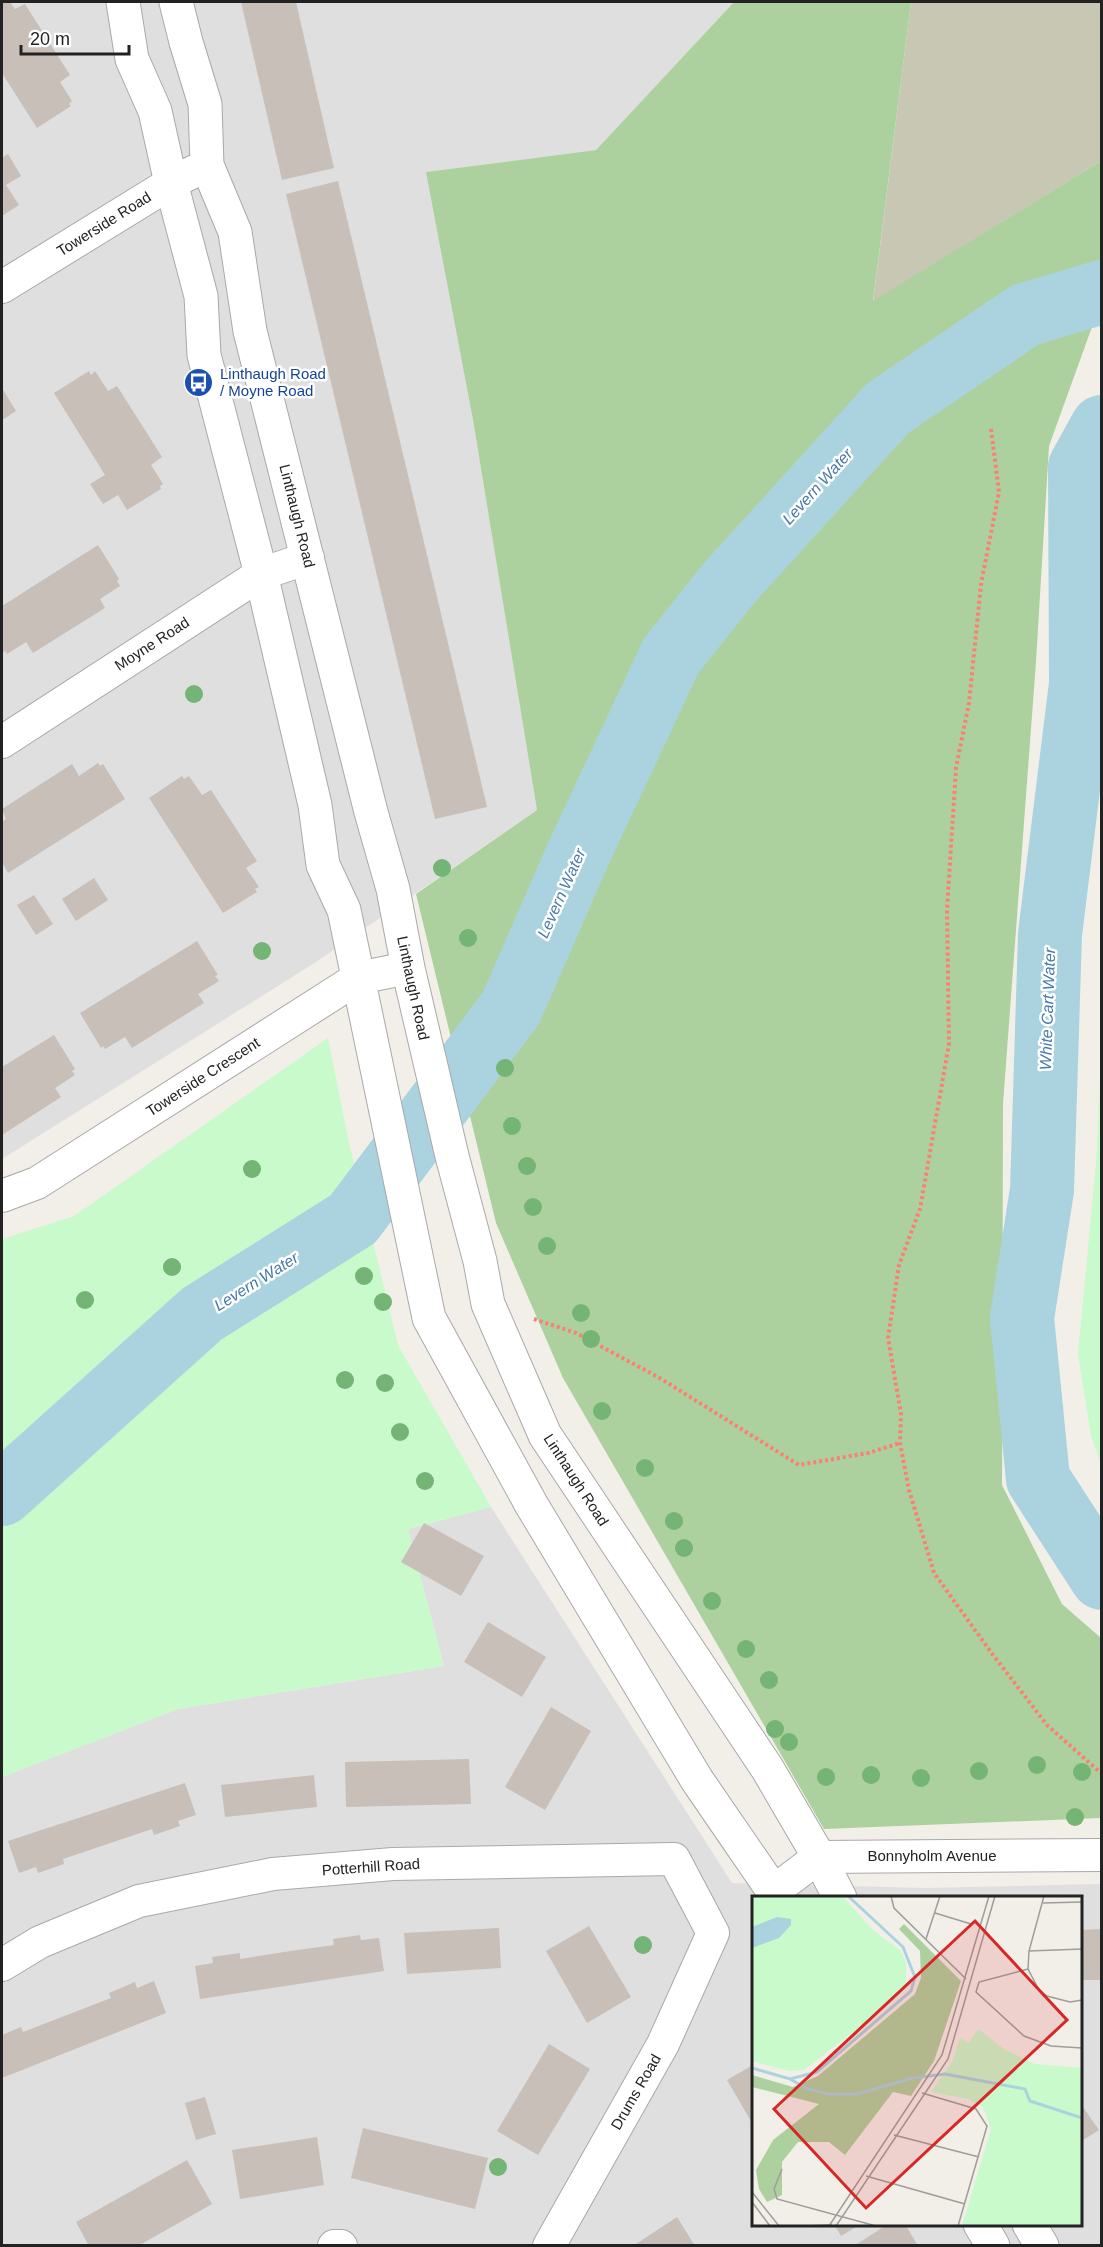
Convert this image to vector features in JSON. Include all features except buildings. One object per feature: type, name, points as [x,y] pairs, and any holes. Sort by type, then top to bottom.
[{"type":"street","points":[[123,2],[132,59],[155,111],[171,183],[201,296],[204,355],[261,574],[315,805],[323,865],[344,910],[429,1318],[531,1504],[685,1760],[776,1894],[819,1857]]},
{"type":"street","name":"Linthaugh Road","points":[[176,2],[205,104],[207,165],[235,232],[250,331],[371,812],[393,889],[408,968],[452,1156],[480,1261],[488,1304],[545,1435],[767,1768],[839,1896]]},
{"type":"street","name":"Towerside Road","points":[[2,287],[171,183],[207,165]]},
{"type":"street","name":"Moyne Road","points":[[2,741],[261,574],[308,558]]},
{"type":"street","name":"Towerside Crescent","points":[[2,1196],[38,1183],[358,978],[408,968]]},
{"type":"street","name":"Bonnyholm Avenue","points":[[819,1857],[1101,1855]]},
{"type":"street","name":"Potterhill Road","points":[[2,1965],[40,1942],[139,1901],[273,1874],[393,1864],[674,1859],[713,1933]]},
{"type":"street","name":"Drums Road","points":[[549,2246],[663,2044],[713,1933]]},
{"type":"street","points":[[981,2226],[993,2246]]},
{"type":"street","points":[[1030,2226],[1042,2246]]},
{"type":"street","points":[[334,2246],[341,2246]]},
{"type":"path","points":[[991,429],[999,492],[981,584],[969,703],[956,768],[947,910],[950,1044],[920,1209],[899,1265],[888,1338],[901,1414],[900,1443],[909,1490],[934,1573],[1047,1725],[1101,1774]]},
{"type":"path","points":[[488,1304],[576,1333],[658,1377],[799,1465],[868,1453],[900,1443]]},
{"type":"shaded area","points":[[2,2],[734,2],[596,150],[427,172],[473,420],[537,810],[316,962],[2,1159]]},
{"type":"shaded area","points":[[911,2],[1101,2],[1101,161],[873,302]]},
{"type":"shaded area","points":[[491,1507],[732,1883],[925,1888],[1101,1884],[1101,2245],[2,2246],[2,1777],[178,1709],[444,1666],[408,1529]]},
{"type":"green space","points":[[734,2],[911,2],[873,301],[1101,161],[1101,302],[1049,446],[1036,662],[1003,1104],[1002,1485],[1062,1604],[1101,1638],[1101,1818],[824,1829],[563,1378],[496,1223],[416,894],[537,810],[473,420],[426,172],[596,150]]},
{"type":"green space","points":[[328,1038],[349,1143],[398,1345],[491,1507],[408,1529],[444,1666],[178,1709],[2,1777],[2,1239],[74,1216]]},
{"type":"green space","points":[[1101,1059],[1101,1464],[1091,1436],[1078,1354],[1096,1163]]},
{"type":"waterway","name":"Levern Water","points":[[2,1494],[202,1314],[353,1219],[511,1008],[579,852],[671,656],[729,583],[888,408],[1025,315],[1102,292]]},
{"type":"waterway","name":"White Cart Water","points":[[1102,427],[1080,467],[1081,684],[1050,934],[1042,1190],[1022,1318],[1038,1479],[1102,1578]]},
{"type":"place","name":"Linthaugh Road / Moyne Road","points":[[199,383]]}]
